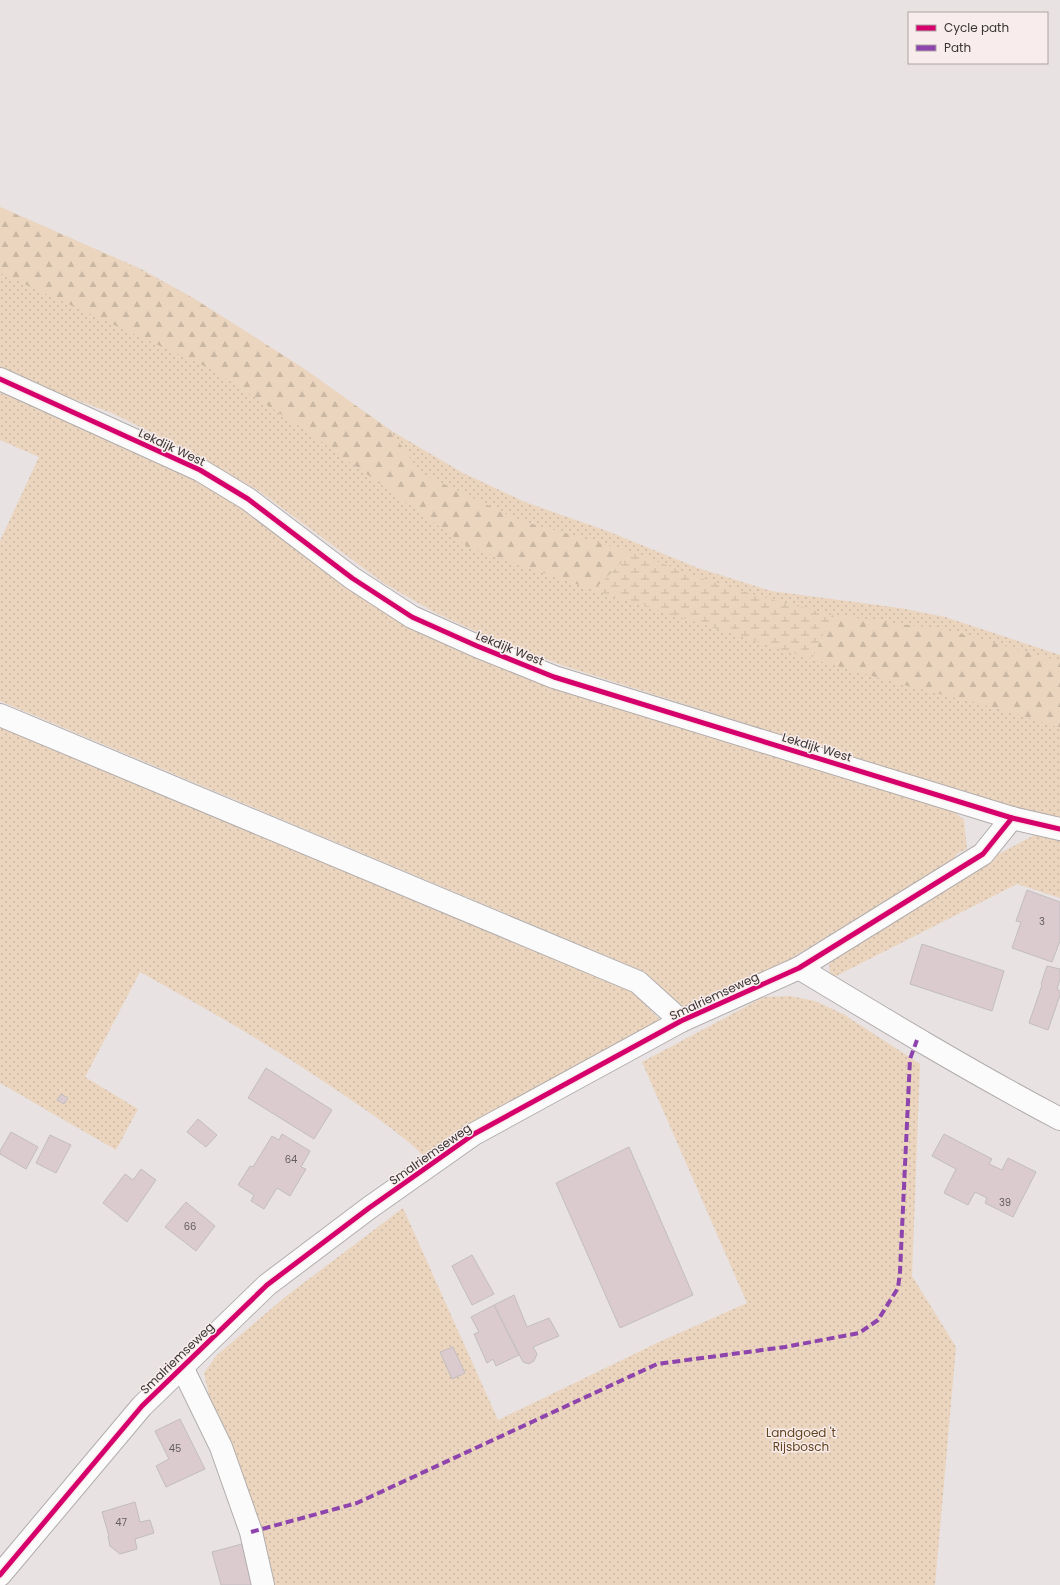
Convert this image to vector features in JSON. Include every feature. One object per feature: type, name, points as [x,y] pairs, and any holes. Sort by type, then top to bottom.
[{"type":"street","name":"Lekdijk West","points":[[0,379],[200,470],[248,499],[352,578],[412,617],[478,646],[554,677],[1012,818],[1060,829]]},
{"type":"street","points":[[0,715],[638,982],[681,1021]]},
{"type":"street","name":"Smalriemseweg","points":[[0,1575],[142,1406],[268,1285],[369,1208],[468,1139],[681,1021],[799,968],[983,854],[1012,818]]},
{"type":"street","points":[[799,968],[917,1040],[1060,1119]]},
{"type":"street","name":"Smalriemseweg","points":[[182,1367],[221,1447],[251,1532],[263,1585]]},
{"type":"green space","points":[[0,207],[141,269],[193,298],[303,368],[390,430],[463,473],[525,502],[607,531],[698,568],[771,591],[900,608],[945,617],[1060,655],[1060,819],[975,798],[564,666],[492,639],[434,612],[385,584],[259,491],[204,459],[112,413],[0,372]]},
{"type":"green space","points":[[0,207],[117,259],[193,298],[303,368],[390,430],[421,473],[518,520],[632,552],[594,590],[468,547],[311,434],[213,370],[0,273]]},
{"type":"green space","points":[[0,393],[73,418],[236,500],[403,620],[461,652],[539,681],[952,810],[964,820],[967,849],[958,853],[949,863],[785,962],[684,1011],[645,972],[0,701],[0,541],[39,457],[0,440]]},
{"type":"green space","points":[[632,552],[703,579],[766,598],[832,615],[812,659],[594,590]]},
{"type":"green space","points":[[832,615],[947,630],[1060,661],[1060,728],[1011,712],[904,685],[812,659]]},
{"type":"green space","points":[[0,726],[632,991],[662,1022],[428,1160],[388,1126],[319,1078],[244,1031],[140,972],[85,1077],[138,1109],[116,1150],[0,1083]]},
{"type":"green space","points":[[1037,834],[1060,840],[1060,898],[1017,884],[834,977],[831,974],[829,967],[830,960],[957,878]]},
{"type":"green space","name":"Landgoed 't Rijsbosch","points":[[790,996],[815,1001],[843,1014],[920,1064],[912,1276],[956,1347],[935,1585],[252,1585],[204,1373],[216,1356],[285,1297],[403,1208],[498,1420],[659,1342],[747,1303],[642,1062],[764,997]]},
{"type":"building","points":[[1027,890],[1060,902],[1060,941],[1052,962],[1012,948],[1021,922],[1016,921]]},
{"type":"building","points":[[922,944],[1004,971],[992,1011],[910,984]]},
{"type":"building","points":[[1047,966],[1060,969],[1060,979],[1057,989],[1060,991],[1060,995],[1048,1030],[1029,1023]]},
{"type":"building","points":[[266,1068],[332,1110],[314,1139],[248,1098]]},
{"type":"building","points":[[61,1094],[68,1098],[64,1104],[57,1100]]},
{"type":"building","points":[[198,1119],[217,1135],[206,1147],[187,1132]]},
{"type":"building","points":[[11,1132],[38,1147],[26,1169],[0,1154],[0,1151]]},
{"type":"building","points":[[282,1134],[310,1151],[301,1167],[306,1169],[290,1196],[277,1188],[264,1209],[251,1201],[254,1195],[238,1185],[250,1166],[253,1167],[272,1136],[279,1140]]},
{"type":"building","points":[[944,1134],[992,1159],[989,1164],[1002,1170],[1008,1158],[1036,1172],[1013,1217],[985,1203],[987,1198],[975,1192],[968,1205],[944,1193],[956,1169],[932,1156]]},
{"type":"building","points":[[50,1135],[71,1145],[56,1173],[36,1163]]},
{"type":"building","points":[[629,1147],[693,1295],[620,1328],[556,1183]]},
{"type":"building","points":[[141,1169],[156,1180],[127,1222],[103,1203],[125,1174],[133,1180]]},
{"type":"building","points":[[186,1202],[215,1226],[196,1251],[165,1227]]},
{"type":"building","points":[[472,1255],[494,1294],[472,1305],[452,1266]]},
{"type":"building","points":[[514,1295],[527,1327],[549,1318],[559,1336],[533,1347],[537,1354],[534,1361],[529,1364],[523,1362],[494,1305]]},
{"type":"building","points":[[494,1305],[519,1355],[496,1366],[493,1359],[487,1363],[474,1334],[479,1332],[471,1317]]},
{"type":"building","points":[[453,1347],[465,1373],[452,1379],[440,1352]]},
{"type":"building","points":[[180,1419],[205,1469],[166,1487],[156,1466],[169,1459],[155,1431]]},
{"type":"building","points":[[135,1502],[140,1522],[150,1520],[154,1533],[135,1539],[137,1549],[120,1554],[110,1546],[109,1536],[102,1512]]},
{"type":"building","points":[[242,1544],[253,1585],[221,1585],[212,1552]]},
{"type":"marked path","points":[[251,1532],[357,1503],[657,1364],[785,1347],[859,1333],[878,1320],[898,1288],[910,1059],[917,1040]]},
{"type":"cycle path","points":[[0,379],[200,470],[248,499],[352,578],[412,617],[477,646],[554,677],[1012,818],[1060,829]]},
{"type":"cycle path","points":[[0,1575],[142,1406],[267,1285],[369,1208],[474,1134],[681,1021],[799,968],[983,854],[1012,818]]}]
